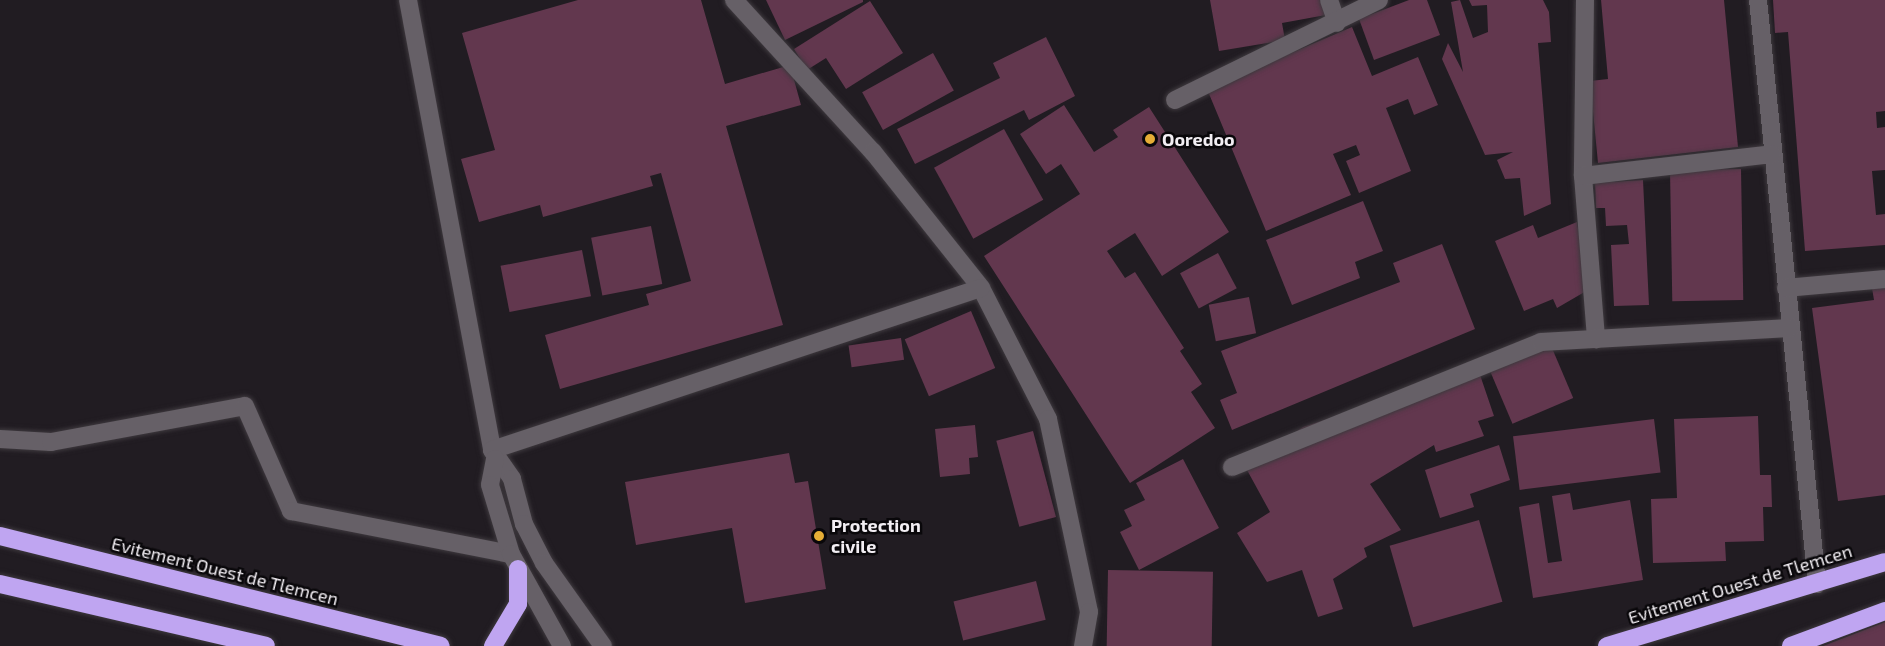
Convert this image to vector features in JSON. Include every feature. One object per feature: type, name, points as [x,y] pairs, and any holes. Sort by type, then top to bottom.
[{"type":"highway","name":"Evitement Ouest de Tlemcen","points":[[0,536],[440,646]]},
{"type":"highway","points":[[493,646],[518,604],[515,562]]},
{"type":"highway","name":"Evitement Ouest de Tlemcen","points":[[1606,646],[1885,562]]},
{"type":"highway","points":[[0,584],[266,646]]},
{"type":"highway","points":[[1800,645],[1885,611]]},
{"type":"street","points":[[408,0],[493,455],[490,485],[515,562],[561,646]]},
{"type":"street","points":[[734,0],[873,152],[981,288],[1048,419],[1089,612],[1083,646]]},
{"type":"street","points":[[1329,0],[1337,23]]},
{"type":"street","points":[[1174,100],[1337,23],[1379,0]]},
{"type":"street","points":[[1585,0],[1583,176],[1596,339]]},
{"type":"street","points":[[1758,0],[1817,584]]},
{"type":"street","points":[[1583,176],[1772,154]]},
{"type":"street","points":[[1786,288],[1885,279]]},
{"type":"street","points":[[493,455],[981,288]]},
{"type":"street","points":[[1232,467],[1540,342],[1790,328]]},
{"type":"street","points":[[0,439],[51,442],[245,406],[291,511],[515,562]]},
{"type":"street","points":[[493,455],[512,479],[524,524],[544,563],[603,646]]},
{"type":"building","points":[[578,0],[701,0],[725,84],[790,65],[801,105],[726,126],[783,325],[560,389],[545,335],[649,305],[646,294],[691,281],[661,173],[650,176],[653,186],[543,217],[540,205],[479,222],[461,159],[495,150],[462,33]]},
{"type":"building","points":[[766,0],[863,0],[863,2],[785,40]]},
{"type":"building","points":[[1210,0],[1324,0],[1326,15],[1282,23],[1285,40],[1219,51]]},
{"type":"building","points":[[1409,0],[1427,0],[1440,35],[1374,60],[1359,19]]},
{"type":"building","points":[[1460,0],[1473,38],[1488,32],[1487,5],[1472,6],[1469,0],[1543,0],[1549,12],[1551,42],[1538,43],[1551,204],[1524,216],[1520,178],[1505,179],[1497,160],[1513,152],[1485,155],[1442,59],[1448,43],[1463,72],[1451,2]]},
{"type":"building","points":[[1601,0],[1724,0],[1738,147],[1598,163],[1590,81],[1608,79]]},
{"type":"building","points":[[1773,0],[1885,0],[1885,111],[1876,112],[1877,128],[1885,127],[1885,170],[1872,171],[1876,215],[1885,214],[1885,245],[1805,251],[1788,32],[1775,33]]},
{"type":"building","points":[[870,1],[903,53],[846,89],[826,58],[807,70],[794,49]]},
{"type":"building","points":[[1352,27],[1372,76],[1418,57],[1438,105],[1414,115],[1408,99],[1386,108],[1411,171],[1359,193],[1346,161],[1360,155],[1356,145],[1333,154],[1351,195],[1266,231],[1207,89]]},
{"type":"building","points":[[1046,37],[1075,96],[1029,120],[1024,110],[915,164],[897,129],[1000,78],[993,63]]},
{"type":"building","points":[[933,53],[954,91],[883,130],[862,92]]},
{"type":"building","points":[[1064,105],[1094,152],[1118,137],[1113,130],[1149,107],[1229,232],[1162,276],[1135,233],[1107,251],[1125,278],[1135,272],[1184,348],[1180,351],[1202,384],[1191,392],[1215,428],[1130,483],[984,256],[1080,194],[1061,164],[1046,174],[1020,134]]},
{"type":"building","points":[[1004,129],[1043,200],[973,239],[934,168]]},
{"type":"building","points":[[1741,169],[1743,300],[1672,301],[1670,170]]},
{"type":"building","points":[[1643,180],[1649,305],[1614,306],[1611,245],[1629,244],[1627,225],[1606,226],[1605,208],[1596,208],[1595,183]]},
{"type":"building","points":[[1363,201],[1383,251],[1355,262],[1360,278],[1292,305],[1266,240]]},
{"type":"building","points":[[1577,222],[1588,290],[1557,308],[1553,299],[1524,311],[1495,241],[1533,225],[1538,238]]},
{"type":"building","points":[[651,226],[662,284],[602,296],[591,238]]},
{"type":"building","points":[[1442,244],[1475,329],[1232,430],[1220,400],[1237,393],[1221,351],[1400,282],[1393,263]]},
{"type":"building","points":[[582,250],[591,296],[509,312],[501,266]]},
{"type":"building","points":[[1218,253],[1237,288],[1199,309],[1180,273]]},
{"type":"building","points":[[1885,286],[1885,495],[1838,501],[1812,308],[1874,300],[1872,288]]},
{"type":"building","points":[[1249,297],[1256,333],[1216,341],[1209,305]]},
{"type":"building","points":[[971,311],[995,368],[929,396],[905,339]]},
{"type":"building","points":[[901,338],[904,360],[852,367],[849,345]]},
{"type":"building","points":[[1549,341],[1573,398],[1512,424],[1488,367]]},
{"type":"building","points":[[1478,369],[1494,416],[1478,421],[1484,436],[1436,452],[1434,445],[1370,484],[1401,530],[1364,548],[1367,557],[1333,579],[1343,609],[1318,617],[1302,570],[1267,582],[1237,533],[1270,512],[1241,459],[1272,448],[1303,427]]},
{"type":"building","points":[[1758,416],[1760,475],[1771,475],[1772,507],[1763,507],[1764,541],[1725,542],[1726,561],[1653,563],[1651,499],[1677,498],[1674,419]]},
{"type":"building","points":[[1654,419],[1661,473],[1520,490],[1513,436]]},
{"type":"building","points":[[975,425],[978,457],[969,458],[970,474],[940,477],[935,429]]},
{"type":"building","points":[[1033,431],[1056,517],[1019,527],[996,441]]},
{"type":"building","points":[[1499,445],[1510,480],[1470,494],[1474,507],[1440,518],[1425,470]]},
{"type":"building","points":[[789,453],[795,483],[808,481],[826,589],[745,603],[732,528],[636,545],[625,482]]},
{"type":"building","points":[[1183,459],[1219,528],[1139,570],[1120,532],[1132,526],[1124,510],[1145,500],[1136,483]]},
{"type":"building","points":[[1570,493],[1573,510],[1630,500],[1643,580],[1533,598],[1519,507],[1539,503],[1548,563],[1562,561],[1552,496]]},
{"type":"building","points":[[1479,520],[1502,602],[1413,627],[1390,546]]},
{"type":"building","points":[[1108,570],[1213,572],[1212,646],[1107,646]]},
{"type":"building","points":[[1036,581],[1046,620],[963,640],[954,602]]},
{"type":"building","points":[[1885,622],[1885,646],[1823,646]]},
{"type":"place","name":"Ooredoo","points":[[1150,139]]},
{"type":"place","name":"Protection civile","points":[[819,536]]}]
